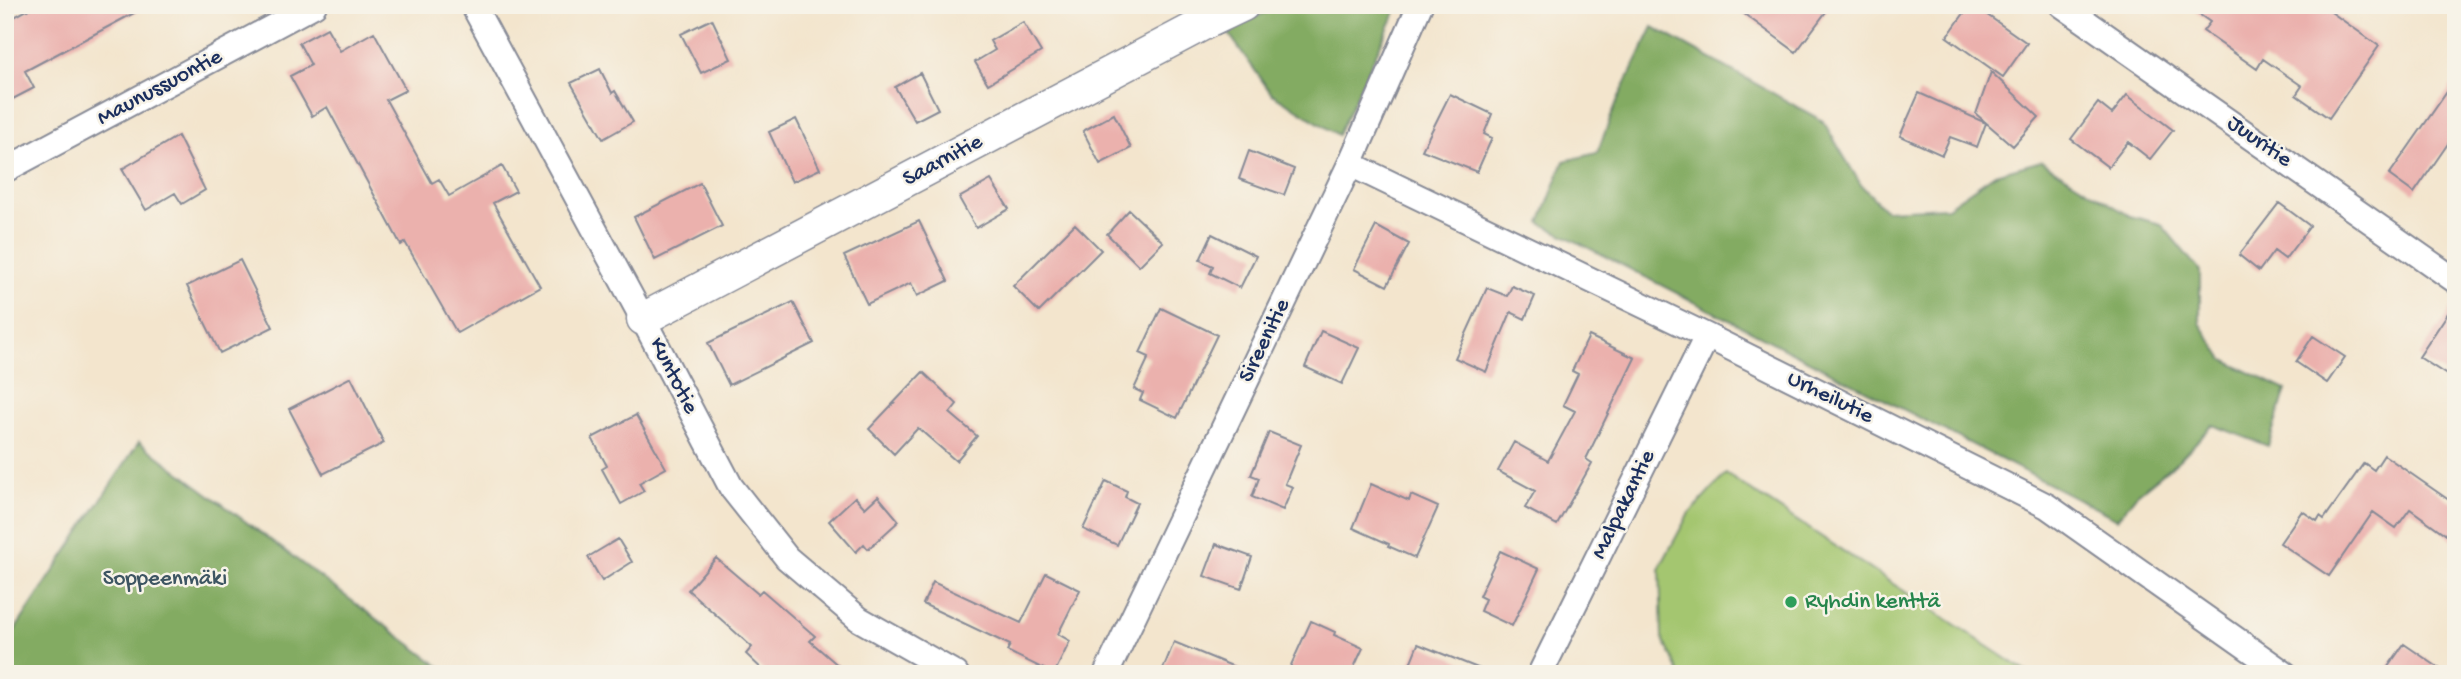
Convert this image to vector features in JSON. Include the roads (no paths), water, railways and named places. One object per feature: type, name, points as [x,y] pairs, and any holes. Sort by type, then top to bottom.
[{"type":"street","name":"Maunussuontie","points":[[5,170],[314,5]]},
{"type":"street","name":"Kuntotie","points":[[473,5],[643,318],[731,487],[787,558],[859,619],[956,674]]},
{"type":"street","name":"Saarnitie","points":[[643,318],[1198,15],[1243,5]]},
{"type":"street","name":"Sireenitie","points":[[1106,674],[1350,164],[1420,5]]},
{"type":"street","name":"Juuritie","points":[[2062,5],[2456,281]]},
{"type":"street","name":"Urheilutie","points":[[1350,164],[1707,336],[2047,506],[2285,674]]},
{"type":"street","name":"Malpakantie","points":[[1540,674],[1707,336]]},
{"type":"place","name":"Ryhdin kenttä","points":[[1791,602]]},
{"type":"park label","name":"Soppeenmäki","points":[[165,579]]}]
